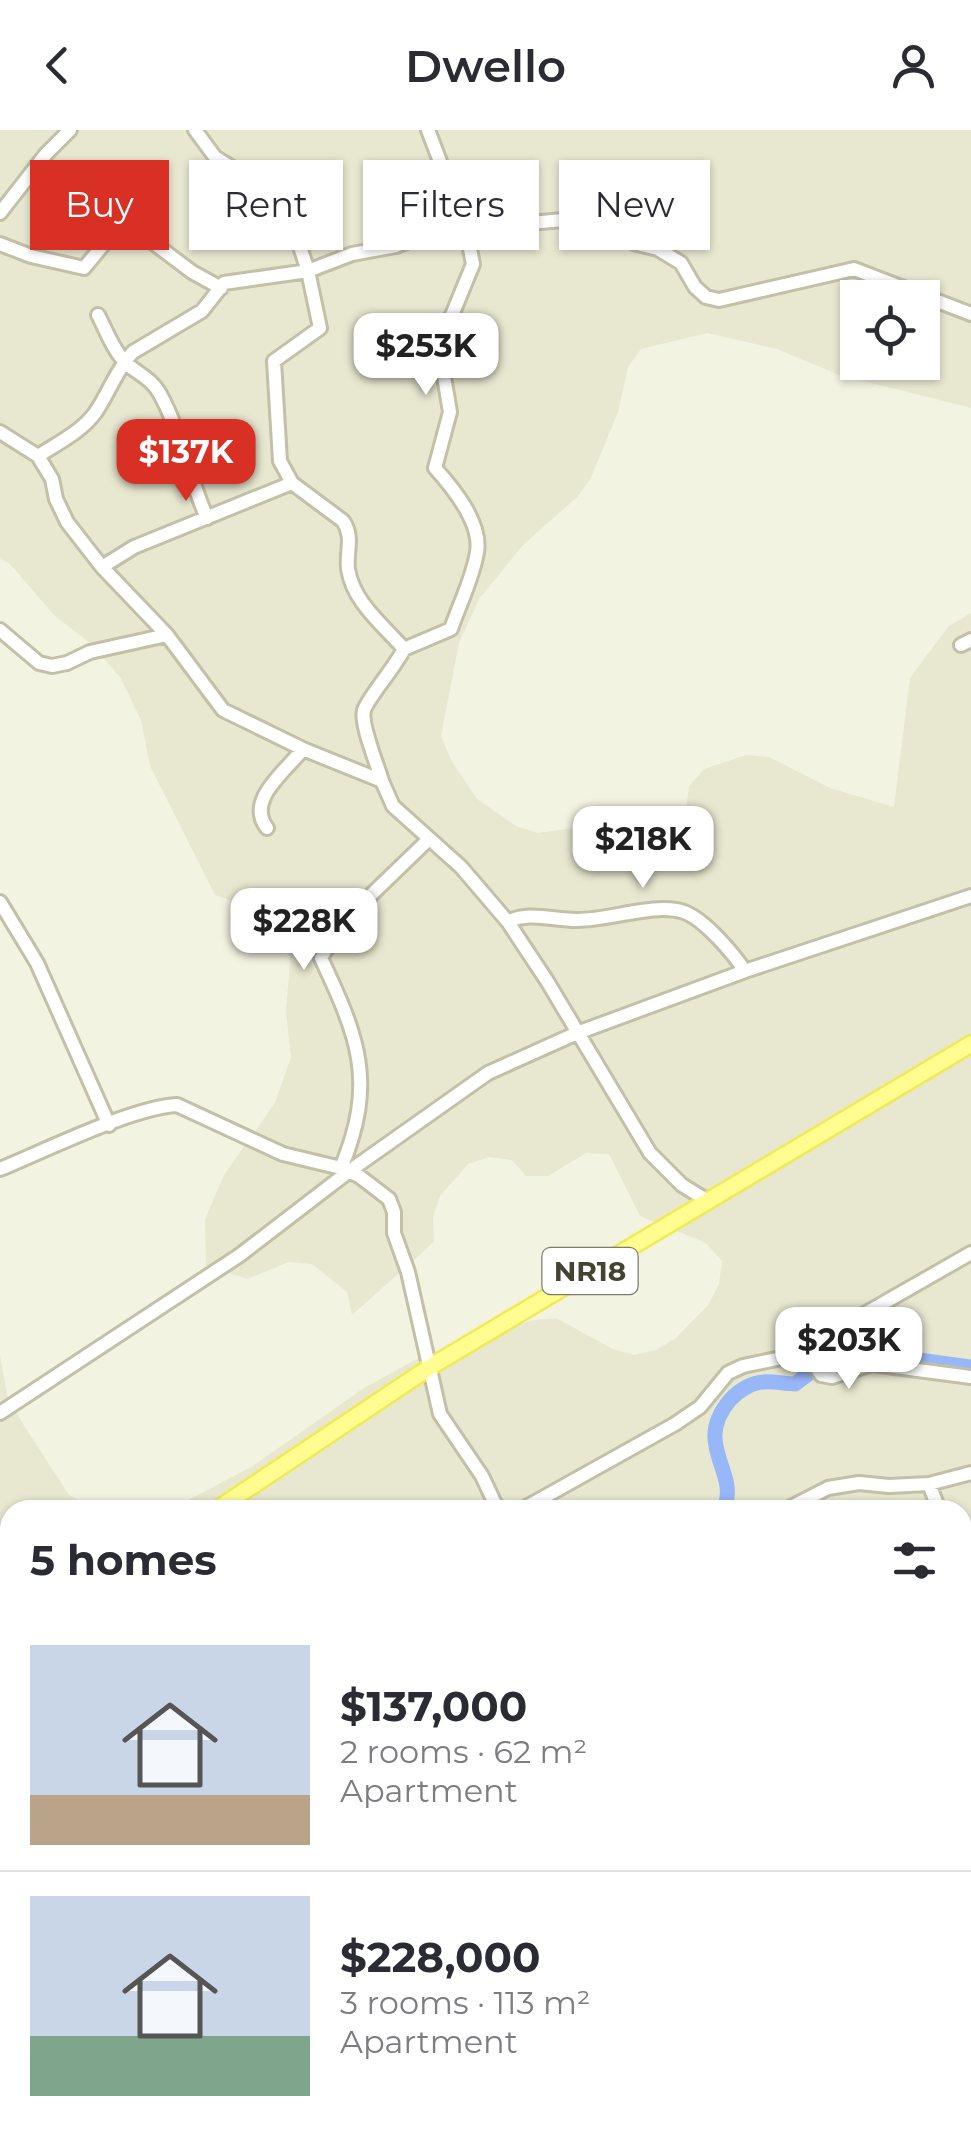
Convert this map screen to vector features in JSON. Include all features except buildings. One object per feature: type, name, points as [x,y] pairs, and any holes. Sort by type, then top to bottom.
[{"type":"main road","name":"NR18","points":[[231,1500],[430,1367],[971,1044]]},
{"type":"street","points":[[0,213],[70,130]]},
{"type":"street","points":[[195,130],[215,157],[287,206],[308,270],[320,328],[274,361],[280,461],[292,483],[343,521],[348,529],[348,568],[361,602],[404,649]]},
{"type":"street","points":[[428,130],[440,160]]},
{"type":"street","points":[[539,222],[574,219],[658,249],[681,263],[706,297],[719,300],[854,269],[971,314]]},
{"type":"street","points":[[0,244],[31,256],[84,268],[108,239],[147,238],[221,288]]},
{"type":"street","points":[[38,456],[80,429],[95,413],[124,362],[134,352],[202,311],[224,283],[308,270],[374,250]]},
{"type":"street","points":[[470,250],[472,274],[439,347],[450,412],[435,468],[454,489],[473,526],[478,552],[451,629],[404,649],[364,710],[364,722],[393,806],[461,867],[508,922],[650,1153],[682,1185],[708,1201]]},
{"type":"street","points":[[98,315],[124,362],[147,376],[157,388],[207,518]]},
{"type":"street","points":[[0,432],[38,456],[52,479],[67,522],[102,568],[167,635],[223,710],[382,781]]},
{"type":"street","points":[[102,568],[134,547],[292,483]]},
{"type":"street","points":[[0,630],[39,664],[52,666],[90,652],[167,635]]},
{"type":"street","points":[[267,828],[259,809],[262,796],[303,749]]},
{"type":"street","points":[[345,1170],[362,1083],[362,1062],[344,1006],[321,958],[342,923],[430,839]]},
{"type":"street","points":[[0,1413],[240,1255],[345,1170],[488,1073],[577,1033],[744,970],[971,896]]},
{"type":"street","points":[[0,902],[37,964],[109,1125]]},
{"type":"street","points":[[508,922],[519,916],[580,920],[664,910],[686,912],[732,950],[744,970]]},
{"type":"street","points":[[0,1169],[109,1125],[165,1106],[177,1106],[283,1154],[345,1170],[388,1199],[394,1212],[394,1233],[408,1272],[440,1414],[482,1476],[493,1500]]},
{"type":"street","points":[[538,1500],[675,1424],[700,1407],[728,1374],[743,1366],[791,1356],[971,1253]]},
{"type":"street","points":[[818,1340],[809,1357],[821,1375],[832,1377],[872,1364],[971,1376]]},
{"type":"street","points":[[805,1500],[828,1488],[859,1483],[930,1484],[971,1473]]},
{"type":"street","points":[[930,1484],[935,1500]]},
{"type":"shaded area","points":[[0,130],[971,130],[971,408],[859,380],[940,380],[940,280],[840,280],[840,375],[777,349],[707,333],[641,349],[628,367],[618,412],[590,480],[576,498],[523,545],[479,599],[459,643],[441,736],[451,760],[477,799],[516,826],[538,833],[581,827],[646,848],[669,845],[684,830],[689,786],[704,769],[746,755],[769,757],[830,788],[894,807],[910,678],[949,626],[971,613],[971,1500],[188,1500],[253,1466],[364,1388],[424,1355],[534,1320],[556,1318],[613,1349],[634,1355],[656,1350],[676,1338],[709,1304],[719,1284],[722,1261],[706,1243],[640,1216],[609,1154],[586,1153],[548,1176],[526,1176],[512,1160],[489,1157],[468,1164],[440,1196],[433,1217],[434,1242],[352,1315],[347,1292],[312,1264],[289,1262],[247,1279],[206,1265],[205,1219],[224,1175],[275,1103],[291,1057],[286,1011],[288,939],[277,916],[215,895],[150,766],[141,720],[120,677],[90,643],[55,616],[9,563],[0,559]]},
{"type":"shaded area","points":[[0,1355],[7,1395],[69,1495],[79,1500],[0,1500]]},
{"type":"waterway","points":[[726,1500],[727,1484],[715,1431],[730,1400],[746,1388],[764,1382],[795,1384],[829,1358],[853,1351],[971,1367]]}]
